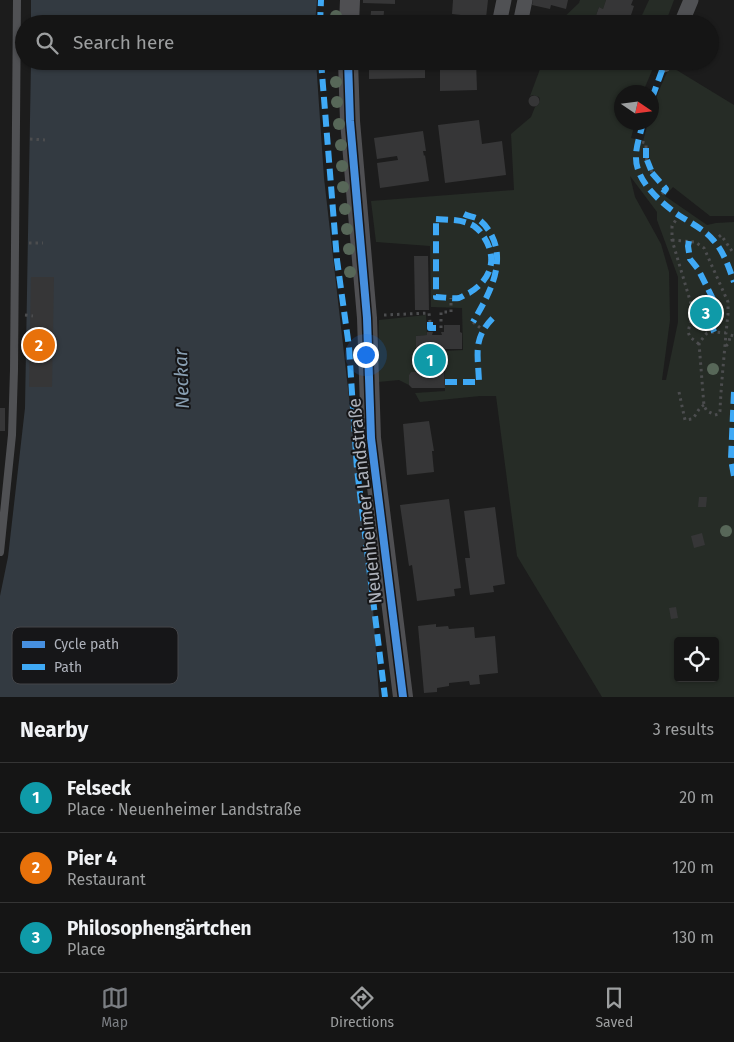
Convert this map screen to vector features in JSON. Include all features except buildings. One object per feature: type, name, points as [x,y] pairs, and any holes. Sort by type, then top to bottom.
[{"type":"main road","points":[[349,15],[350,0]]},
{"type":"main road","name":"Neuenheimer Landstraße","points":[[348,70],[350,121],[367,318],[371,438],[402,697]]},
{"type":"street","points":[[502,15],[504,0]]},
{"type":"street","points":[[685,15],[691,0]]},
{"type":"lane","points":[[17,0],[17,15]]},
{"type":"lane","points":[[0,552],[11,455],[13,407],[16,70]]},
{"type":"path","points":[[30,140],[44,140]]},
{"type":"path","points":[[642,142],[646,143],[646,148]]},
{"type":"path","points":[[679,215],[672,226],[672,240],[692,307],[688,332],[690,337],[699,344]]},
{"type":"path","points":[[714,241],[721,235],[734,254]]},
{"type":"path","points":[[672,240],[695,242],[704,248],[728,302],[726,346],[722,365],[719,414],[715,415],[709,413],[704,405],[699,344],[701,338],[707,333],[726,333]]},
{"type":"path","points":[[28,243],[43,243]]},
{"type":"path","points":[[492,257],[498,257]]},
{"type":"path","points":[[441,328],[441,312],[451,312],[451,298]]},
{"type":"path","points":[[379,316],[429,313],[430,322]]},
{"type":"path","points":[[473,322],[483,330]]},
{"type":"path","points":[[726,346],[729,343],[730,335],[734,336]]},
{"type":"path","points":[[679,392],[683,418],[685,420],[688,421],[696,416],[698,409],[704,405]]},
{"type":"shaded area","points":[[580,0],[606,0],[603,9],[599,7],[596,15],[566,15]]},
{"type":"shaded area","points":[[649,0],[674,0],[668,15],[642,15]]},
{"type":"shaded area","points":[[540,70],[652,70],[646,85],[614,85],[614,130],[633,130],[631,138],[643,141],[646,130],[659,130],[659,91],[668,70],[677,70],[734,105],[734,216],[710,216],[673,187],[665,196],[707,225],[734,222],[734,697],[602,697],[517,556],[496,396],[420,402],[415,393],[445,391],[445,351],[463,350],[462,308],[431,307],[430,246],[376,242],[371,201],[514,190],[511,134],[531,117],[540,100],[539,97],[530,96]],"holes":[[[630,176],[657,212],[657,220],[678,277],[678,322],[666,380],[662,380],[670,320],[669,272],[661,244],[635,197]]]},
{"type":"shaded area","points":[[426,315],[427,335],[416,336],[416,372],[411,372],[409,375],[409,385],[399,380],[378,382],[379,320]]},
{"type":"water","points":[[31,0],[317,0],[316,15],[31,15]]},
{"type":"water","name":"Neckar","points":[[31,70],[317,70],[324,178],[373,608],[379,697],[0,697],[0,596],[8,557],[25,408]]},
{"type":"marked path","points":[[320,15],[321,0]]},
{"type":"marked path","points":[[322,70],[337,260],[349,347],[357,469],[385,697]]},
{"type":"marked path","points":[[657,85],[662,70]]},
{"type":"marked path","points":[[641,130],[636,156],[637,165],[644,183],[665,205],[702,230],[718,245],[734,282]]},
{"type":"marked path","points":[[646,148],[646,158]]},
{"type":"marked path","points":[[647,160],[651,170]]},
{"type":"marked path","points":[[652,173],[666,189],[663,193]]},
{"type":"marked path","points":[[464,214],[478,219],[486,226],[495,245],[497,257],[494,280],[490,291],[473,322]]},
{"type":"marked path","points":[[436,219],[460,221],[474,226],[480,231],[491,253],[490,268],[483,282],[477,288],[459,298],[436,297],[436,219]]},
{"type":"marked path","points":[[689,241],[690,259],[698,269],[715,303],[712,318],[714,332]]},
{"type":"marked path","points":[[445,382],[479,382],[478,346],[483,332],[495,316]]},
{"type":"marked path","points":[[430,322],[430,328],[441,328]]},
{"type":"marked path","points":[[734,392],[731,459],[734,476]]},
{"type":"cycle path","points":[[348,70],[350,121],[367,318],[371,438],[403,697]]},
{"type":"place","name":"Philosophengärtchen","points":[[706,313]]},
{"type":"place","name":"Pier 4","points":[[39,345]]},
{"type":"place","name":"Felseck","points":[[430,360]]}]
